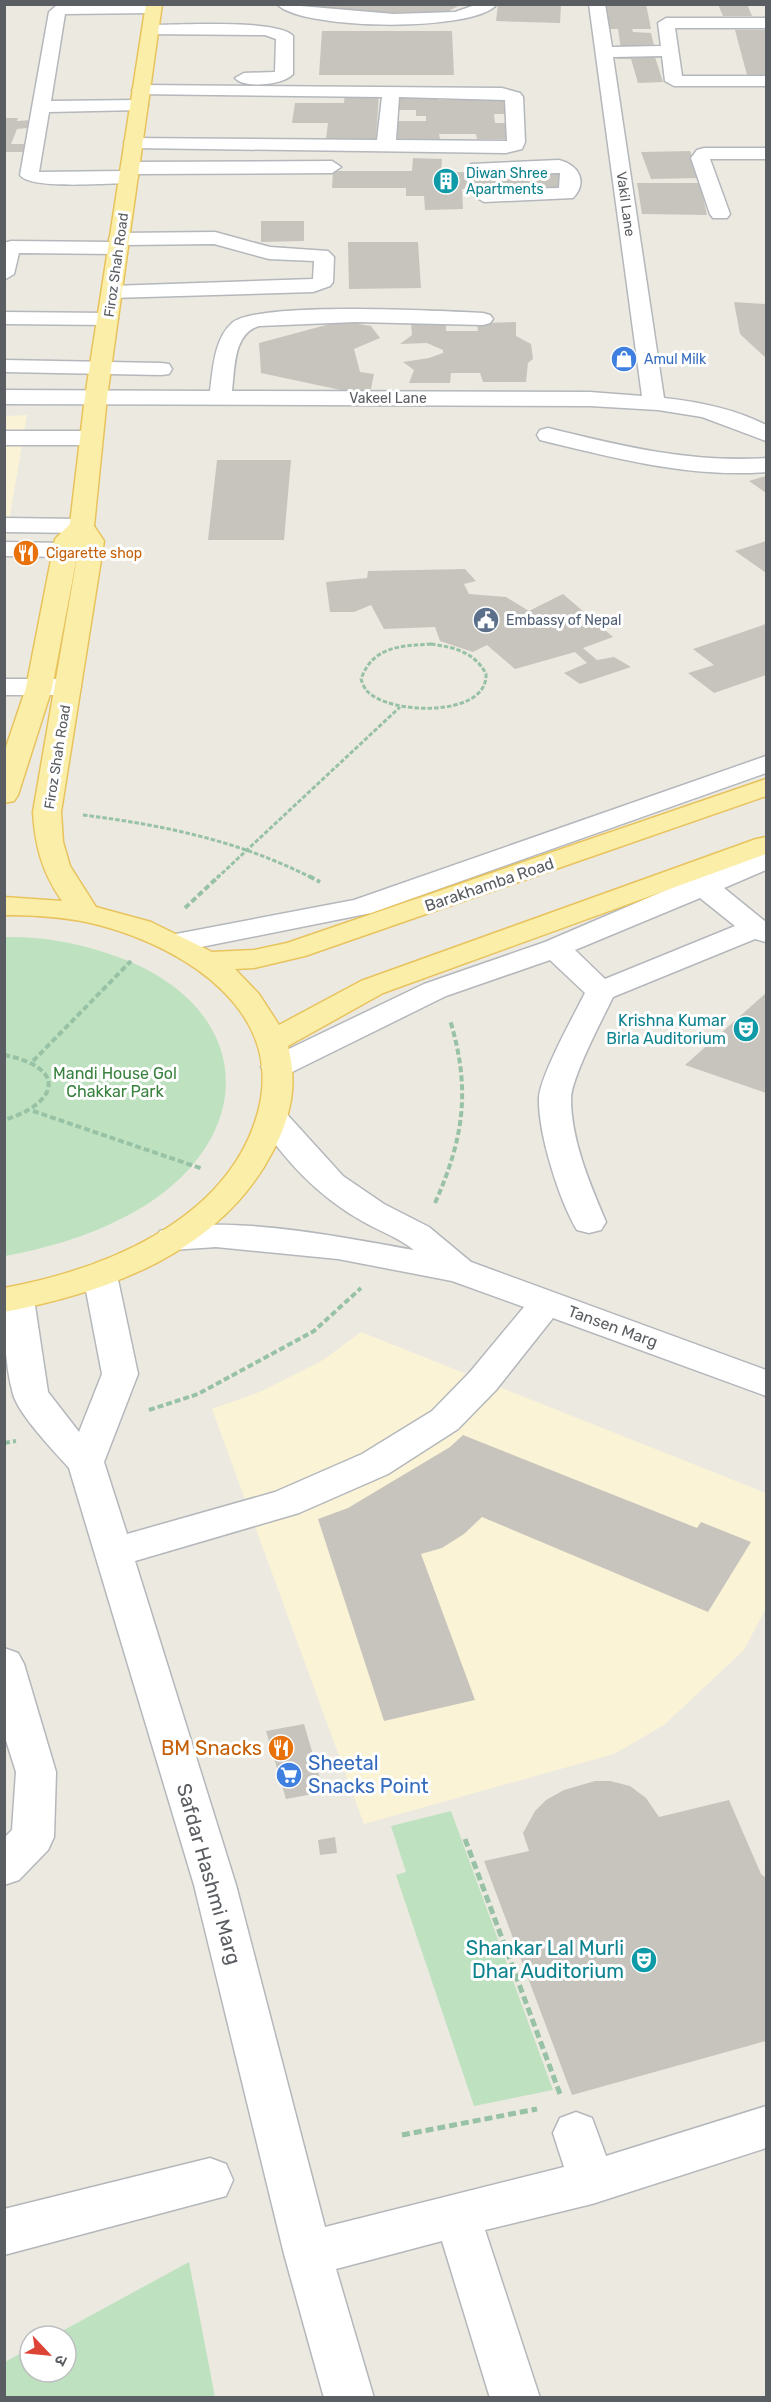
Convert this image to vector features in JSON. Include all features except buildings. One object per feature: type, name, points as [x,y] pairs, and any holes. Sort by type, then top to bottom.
[{"type":"main road","name":"Firoz Shah Road","points":[[4,795],[39,688],[67,539],[81,526],[96,397],[154,6]]},
{"type":"main road","name":"Firoz Shah Road","points":[[81,526],[92,541],[47,812],[47,839],[54,866],[67,889],[85,912]]},
{"type":"main road","name":"Barakhamba Road","points":[[207,961],[254,959],[295,950],[766,787]]},
{"type":"main road","points":[[274,1054],[372,987],[766,845]]},
{"type":"main road","points":[[4,906],[85,912],[167,939],[207,961],[248,998],[262,1020],[274,1054],[278,1092],[273,1118],[263,1144],[238,1181],[202,1218],[172,1239],[100,1275],[11,1299]]},
{"type":"street","points":[[285,4],[307,15],[331,17],[453,18],[476,13],[489,4]]},
{"type":"street","name":"Vakil Lane","points":[[597,4],[654,403]]},
{"type":"street","points":[[662,4],[674,81],[766,81]]},
{"type":"street","points":[[154,6],[64,8],[57,12],[41,107],[21,175],[39,178],[129,172],[361,166],[376,155],[443,154],[450,158],[452,167],[559,166],[569,170],[569,191],[566,194],[484,196]]},
{"type":"street","points":[[666,23],[766,23]]},
{"type":"street","points":[[41,107],[141,91],[276,78],[284,74],[285,36],[279,33],[150,30]]},
{"type":"street","points":[[604,52],[670,51]]},
{"type":"street","points":[[736,88],[766,88]]},
{"type":"street","points":[[134,142],[506,147],[515,145],[516,142],[514,97],[509,94],[141,91]]},
{"type":"street","points":[[386,145],[391,92]]},
{"type":"street","points":[[720,214],[700,158],[704,154],[762,145]]},
{"type":"street","points":[[4,274],[11,247],[215,238],[269,254],[321,255],[324,257],[323,282],[317,285],[111,292]]},
{"type":"street","points":[[220,398],[232,337],[243,324],[282,317],[483,319]]},
{"type":"street","points":[[4,318],[108,319]]},
{"type":"street","points":[[4,366],[161,369]]},
{"type":"street","name":"Vakeel Lane","points":[[4,397],[590,399],[654,403],[717,414],[766,434]]},
{"type":"street","points":[[548,435],[686,466],[739,468],[766,465]]},
{"type":"street","points":[[4,438],[92,438]]},
{"type":"street","points":[[4,525],[81,526]]},
{"type":"street","points":[[4,549],[65,550]]},
{"type":"street","points":[[4,687],[68,687]]},
{"type":"street","points":[[167,939],[361,907],[766,764]]},
{"type":"street","points":[[274,1054],[435,990],[555,948],[766,860]]},
{"type":"street","points":[[702,885],[761,930]]},
{"type":"street","points":[[589,1222],[566,1166],[555,1097],[575,1044],[601,991],[761,930]]},
{"type":"street","points":[[555,948],[601,991]]},
{"type":"street","name":"Tansen Marg","points":[[273,1118],[302,1154],[331,1184],[372,1212],[417,1235],[458,1270]]},
{"type":"street","name":"Tansen Marg","points":[[172,1239],[216,1236],[273,1240],[338,1248],[392,1260],[458,1270],[766,1383]]},
{"type":"street","points":[[86,1461],[120,1374],[100,1275]]},
{"type":"street","name":"Safdar Hashmi Marg","points":[[11,1299],[31,1395],[60,1435],[86,1461],[215,1885],[308,2254],[349,2397]]},
{"type":"street","points":[[113,1553],[286,1503],[375,1464],[445,1420],[483,1381],[547,1302]]},
{"type":"street","points":[[4,1664],[36,1772],[33,1837],[4,1867]]},
{"type":"street","points":[[560,2116],[592,2182]]},
{"type":"street","points":[[308,2254],[592,2182],[766,2127]]},
{"type":"street","points":[[4,2232],[210,2180]]},
{"type":"street","points":[[457,2215],[515,2397]]},
{"type":"path","points":[[411,645],[450,647],[466,653],[479,662],[486,672],[485,684],[477,694],[463,703],[421,710],[400,707],[370,693],[363,683],[362,673],[367,663],[393,648],[411,645]]},
{"type":"path","points":[[33,1061],[167,939],[248,849],[400,707]]},
{"type":"path","points":[[47,812],[134,820],[191,831],[248,849],[295,868],[361,907]]},
{"type":"path","points":[[417,1235],[451,1170],[463,1126],[465,1084],[459,1044],[445,1005],[435,990]]},
{"type":"path","points":[[4,1055],[33,1061],[45,1070],[50,1080],[50,1091],[44,1101],[33,1111],[4,1120]]},
{"type":"path","points":[[33,1111],[238,1181]]},
{"type":"path","points":[[100,1425],[198,1394],[314,1331],[392,1260]]},
{"type":"path","points":[[402,2134],[560,2116],[465,1839]]},
{"type":"shaded area","points":[[27,415],[5,545],[5,416]]},
{"type":"shaded area","points":[[361,1332],[766,1493],[766,1608],[744,1650],[664,1725],[614,1754],[364,1824],[212,1409],[262,1391],[323,1360]]},
{"type":"green space","name":"Mandi House Gol Chakkar Park","points":[[5,937],[54,940],[103,952],[133,963],[172,986],[201,1013],[219,1044],[226,1077],[222,1110],[208,1143],[184,1175],[149,1203],[115,1222],[79,1237],[5,1256]]},
{"type":"green space","points":[[451,1811],[553,2090],[474,2106],[396,1875],[406,1872],[391,1826]]},
{"type":"green space","points":[[189,2262],[215,2397],[5,2397],[5,2362],[18,2355],[18,2384],[78,2384],[78,2324],[75,2324]]},
{"type":"place","name":"Diwan Shree Apartments","points":[[446,181]]},
{"type":"place","name":"Amul Milk","points":[[624,359]]},
{"type":"place","name":"Cigarette shop","points":[[26,553]]},
{"type":"place","name":"Embassy of Nepal","points":[[486,620]]},
{"type":"place","name":"Krishna Kumar Birla Auditorium","points":[[746,1029]]},
{"type":"place","name":"BM Snacks","points":[[281,1748]]},
{"type":"place","name":"Sheetal Snacks Point","points":[[289,1775]]},
{"type":"place","name":"Shankar Lal Murli Dhar Auditorium","points":[[644,1960]]}]
